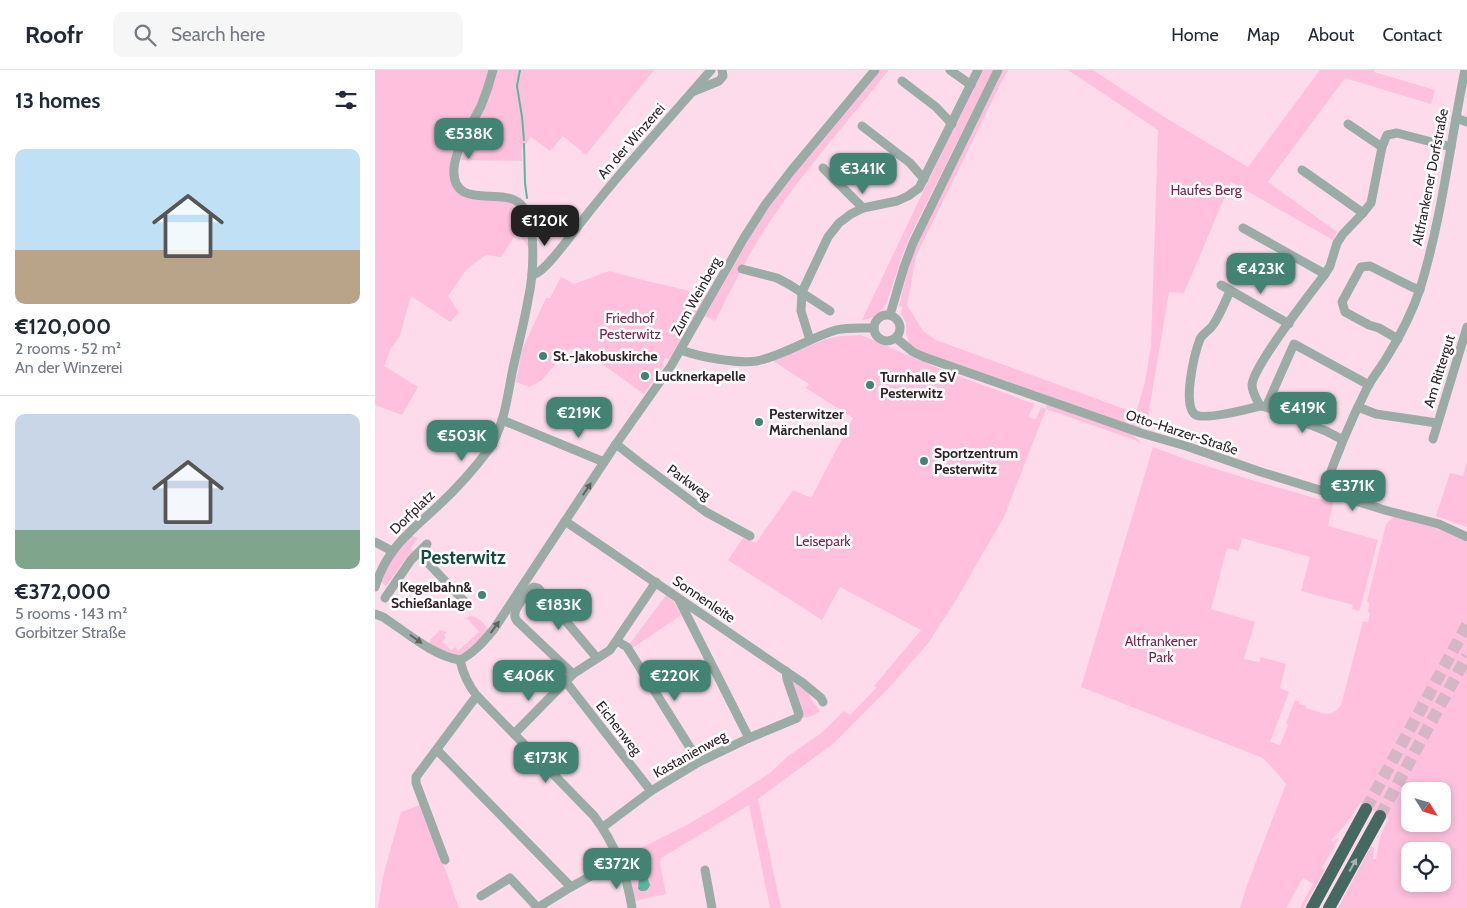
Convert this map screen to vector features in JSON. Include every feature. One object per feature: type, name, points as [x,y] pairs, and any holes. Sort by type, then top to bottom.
[{"type":"highway","points":[[1312,908],[1366,809]]},
{"type":"highway","points":[[1329,908],[1380,816]]},
{"type":"street","points":[[493,70],[486,94],[456,160],[454,169],[455,179],[462,190],[470,195],[505,196],[522,205],[529,221],[532,235],[532,275]]},
{"type":"street","name":"An der Winzerei","points":[[532,275],[536,275],[541,271],[619,174],[711,70]]},
{"type":"street","name":"An der Winzerei","points":[[692,92],[719,81],[723,76],[722,70]]},
{"type":"street","name":"Zum Weinberg","points":[[460,660],[477,648],[494,629],[616,444],[681,350],[744,238],[765,205],[875,70]]},
{"type":"street","points":[[950,70],[971,84]]},
{"type":"street","points":[[810,340],[801,311],[802,292],[828,237],[839,223],[851,214],[863,208],[897,201],[919,188],[978,70]]},
{"type":"street","points":[[890,315],[913,242],[998,70]]},
{"type":"street","name":"Altfrankener Dorfstraße","points":[[1324,491],[1343,440],[1358,407],[1369,384],[1397,339],[1420,290],[1436,230],[1465,70]]},
{"type":"street","points":[[903,81],[936,107],[951,124]]},
{"type":"street","points":[[1455,118],[1467,122]]},
{"type":"street","points":[[1348,124],[1382,146]]},
{"type":"street","points":[[862,126],[910,163],[924,179]]},
{"type":"street","points":[[1263,406],[1252,387],[1253,380],[1261,364],[1330,266],[1337,243],[1343,234],[1371,203],[1382,146],[1387,135],[1397,133],[1451,148]]},
{"type":"street","points":[[823,168],[863,208]]},
{"type":"street","points":[[1302,170],[1363,213]]},
{"type":"street","points":[[1243,228],[1325,274]]},
{"type":"street","points":[[1397,339],[1345,312],[1342,302],[1361,267],[1370,266],[1420,290]]},
{"type":"street","points":[[742,268],[777,278],[830,311]]},
{"type":"street","name":"Dorfplatz","points":[[375,587],[392,551],[413,528],[459,485],[489,448],[495,437],[502,420],[529,299],[532,275]]},
{"type":"street","points":[[1221,285],[1289,324]]},
{"type":"street","points":[[1230,291],[1213,326],[1201,336],[1194,361],[1189,394],[1191,408],[1196,415],[1206,417],[1263,406],[1326,431],[1343,440]]},
{"type":"street","points":[[890,315],[899,323],[900,331],[896,338],[888,341],[877,336],[874,328],[879,318],[890,315]]},
{"type":"street","name":"Am Rittergut","points":[[1433,439],[1467,327]]},
{"type":"street","points":[[681,350],[738,362],[750,362],[771,357],[838,329],[874,328]]},
{"type":"street","name":"Otto-Harzer-Straße","points":[[896,338],[913,352],[938,362],[1141,434],[1186,446],[1261,472],[1439,524],[1467,537]]},
{"type":"street","points":[[1263,406],[1294,344],[1369,384]]},
{"type":"street","name":"Am Rittergut","points":[[1358,407],[1376,414],[1437,423]]},
{"type":"street","points":[[502,420],[604,462]]},
{"type":"street","name":"Parkweg","points":[[616,444],[706,512],[750,536]]},
{"type":"street","name":"Sonnenleite","points":[[565,521],[786,672],[821,698],[823,702]]},
{"type":"street","points":[[375,542],[392,551]]},
{"type":"street","points":[[385,598],[411,560],[427,544]]},
{"type":"street","points":[[437,556],[429,564],[465,602]]},
{"type":"street","points":[[514,734],[573,674],[610,650],[656,582]]},
{"type":"street","points":[[573,674],[517,620],[515,611],[530,589],[538,588],[597,658]]},
{"type":"street","points":[[678,598],[749,738]]},
{"type":"street","points":[[375,614],[383,617],[438,654],[450,659],[460,660],[468,685],[477,696],[595,816],[603,827],[620,860],[632,908]]},
{"type":"street","points":[[617,640],[627,647],[699,762]]},
{"type":"street","name":"Kastanienweg","points":[[603,827],[651,791],[699,762],[797,718],[799,714],[786,672]]},
{"type":"street","name":"Eichenweg","points":[[567,682],[651,791]]},
{"type":"street","points":[[445,860],[416,777],[477,696]]},
{"type":"street","points":[[437,750],[571,887]]},
{"type":"street","points":[[481,896],[510,878],[538,908],[620,860]]},
{"type":"street","points":[[705,870],[713,908]]},
{"type":"green space","points":[[375,70],[654,70],[586,155],[563,136],[550,151],[531,137],[521,150],[522,161],[459,160],[464,145],[495,80],[488,75],[482,95],[456,153],[452,174],[454,184],[459,192],[466,197],[503,201],[511,203],[518,209],[525,223],[529,249],[518,231],[501,257],[486,255],[467,269],[448,296],[459,313],[450,322],[411,296],[400,336],[391,348],[384,366],[418,387],[402,415],[375,405]]},
{"type":"green space","points":[[879,70],[889,70],[786,198],[749,255],[715,321],[705,316],[758,223],[796,170]]},
{"type":"green space","points":[[981,70],[993,70],[911,234],[887,302],[877,314],[862,320]]},
{"type":"green space","name":"Haufes Berg","points":[[1003,70],[1009,70],[916,256],[907,305],[923,331],[936,340],[1130,411],[1137,409],[1145,382],[1151,346],[1158,130],[1068,70],[1093,70],[1166,118],[1248,167],[1320,70],[1374,70],[1374,72],[1435,90],[1431,104],[1345,78],[1268,182],[1337,232],[1333,240],[1231,182],[1184,293],[1169,292],[1147,423],[1139,429],[910,346],[906,333],[906,323],[901,314],[902,307],[899,306],[908,268],[917,243]]},
{"type":"green space","name":"Friedhof Pesterwitz","points":[[609,271],[707,295],[669,359],[665,358],[662,363],[664,366],[644,394],[578,347],[566,351],[542,380],[529,387],[516,382],[522,350],[546,298],[550,298],[561,277],[574,284]]},
{"type":"green space","name":"Leisepark","points":[[861,335],[952,374],[1035,404],[1028,417],[1036,419],[1041,407],[1046,409],[1004,517],[956,600],[929,642],[888,689],[834,743],[758,799],[781,908],[770,908],[749,805],[661,858],[660,863],[666,894],[635,901],[623,857],[685,826],[721,805],[770,773],[788,756],[820,734],[844,711],[850,715],[876,688],[874,686],[921,630],[840,587],[822,620],[728,560],[743,538],[756,543],[793,490],[811,498],[853,418],[806,388],[809,384],[773,361],[826,339]]},
{"type":"green space","points":[[1047,404],[1131,433],[1142,444],[1135,440],[1046,409]]},
{"type":"green space","name":"Altfrankener Park","points":[[1153,447],[1265,484],[1333,503],[1328,526],[1378,540],[1358,611],[1352,609],[1353,605],[1301,591],[1310,557],[1242,538],[1239,551],[1227,548],[1211,609],[1255,622],[1244,659],[1259,662],[1261,657],[1286,664],[1280,688],[1289,692],[1270,742],[1280,745],[1295,700],[1299,704],[1306,706],[1306,708],[1325,714],[1337,710],[1341,705],[1363,621],[1368,622],[1370,614],[1367,601],[1386,524],[1394,516],[1432,526],[1467,542],[1467,908],[1338,908],[1371,846],[1374,848],[1373,859],[1376,859],[1380,837],[1388,819],[1360,803],[1347,823],[1331,840],[1333,842],[1339,838],[1322,868],[1325,870],[1303,908],[1300,908],[1313,884],[1303,878],[1286,908],[1240,908],[1286,784],[1263,758],[1081,687]]},
{"type":"green space","points":[[1467,461],[1467,527],[1436,516],[1450,473],[1463,476]]},
{"type":"green space","points":[[408,537],[418,538],[410,549],[415,553],[412,556],[409,554],[386,586],[380,581],[387,566]]},
{"type":"green space","points":[[667,594],[672,598],[681,615],[631,649],[628,646]]},
{"type":"green space","points":[[470,616],[476,617],[489,631],[467,652],[456,656],[430,645],[430,640],[440,630],[447,632],[444,635],[446,638],[442,642],[451,650],[455,647],[458,651],[479,632],[468,619],[464,620]]},
{"type":"green space","points":[[791,680],[808,692],[820,711],[810,717],[800,718]]},
{"type":"green space","points":[[422,804],[459,908],[378,908],[383,876],[401,812]]},
{"type":"shaded area","points":[[643,865],[650,867],[648,879],[650,885],[647,890],[641,891],[638,889],[639,877],[636,871]]},
{"type":"waterway","points":[[520,70],[517,86],[524,140]]},
{"type":"waterway","points":[[524,144],[527,198]]},
{"type":"tunnel","points":[[1366,809],[1467,625]]},
{"type":"tunnel","points":[[1380,816],[1467,656]]},
{"type":"place","name":"St.-Jakobuskirche","points":[[543,356]]},
{"type":"place","name":"Lucknerkapelle","points":[[645,376]]},
{"type":"place","name":"Turnhalle SV Pesterwitz","points":[[870,385]]},
{"type":"place","name":"Pesterwitzer Märchenland","points":[[759,422]]},
{"type":"place","name":"Sportzentrum Pesterwitz","points":[[924,461]]},
{"type":"place","name":"Kegelbahn& Schießanlage","points":[[482,595]]},
{"type":"district","name":"Pesterwitz","points":[[463,557]]}]
